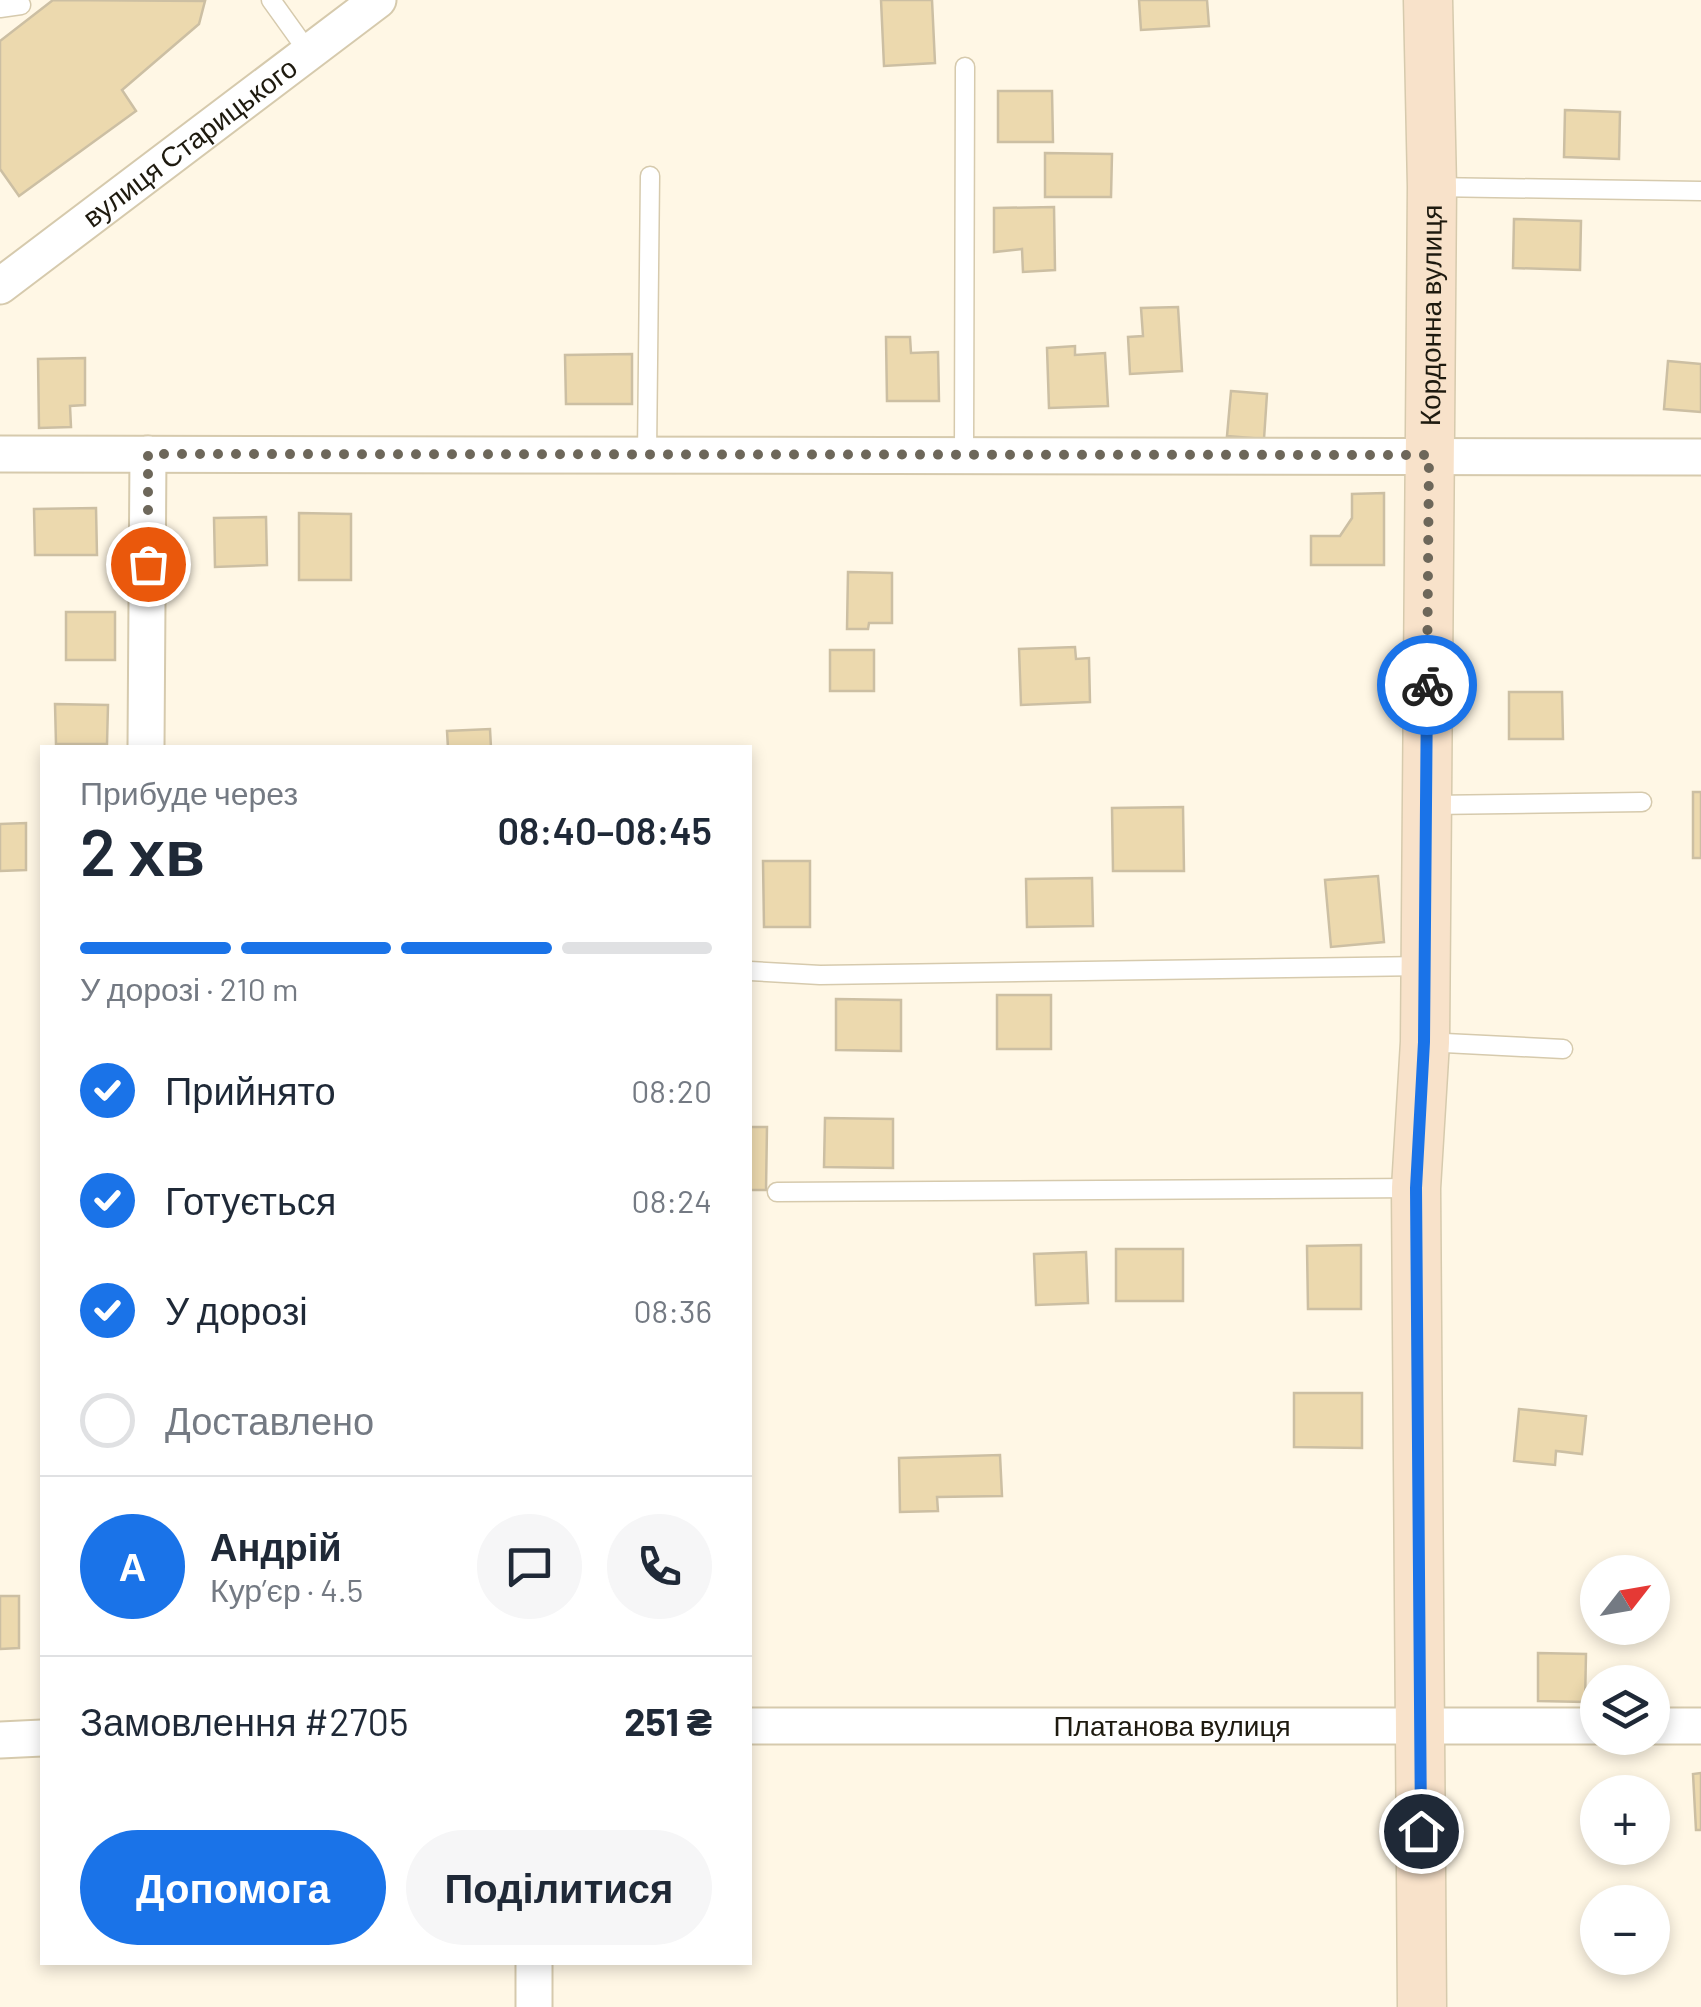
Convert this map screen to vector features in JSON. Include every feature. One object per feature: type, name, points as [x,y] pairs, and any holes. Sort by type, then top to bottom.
[{"type":"main road","name":"Кордонна вулиця","points":[[1422,2007],[1416,1188],[1425,966],[1432,187],[1428,0]]},
{"type":"street","name":"вулиця Старицького","points":[[0,286],[378,0]]},
{"type":"street","points":[[0,454],[1701,457]]},
{"type":"street","points":[[146,745],[148,454]]},
{"type":"street","name":"Платанова вулиця","points":[[752,1726],[1580,1726]]},
{"type":"street","points":[[1670,1726],[1701,1726]]},
{"type":"street","points":[[0,1740],[40,1738]]},
{"type":"street","points":[[534,1965],[534,2007]]},
{"type":"lane","points":[[271,0],[309,53]]},
{"type":"lane","points":[[0,8],[21,5]]},
{"type":"lane","points":[[964,455],[965,67]]},
{"type":"lane","points":[[647,455],[650,176]]},
{"type":"lane","points":[[1432,187],[1701,191]]},
{"type":"lane","points":[[1426,805],[1642,802]]},
{"type":"lane","points":[[752,971],[820,975],[1425,966]]},
{"type":"lane","points":[[1424,1042],[1563,1049]]},
{"type":"lane","points":[[777,1192],[1416,1188]]},
{"type":"building","points":[[53,0],[205,1],[199,24],[122,90],[136,111],[19,196],[0,169],[0,41]]},
{"type":"building","points":[[881,0],[932,0],[935,63],[884,66]]},
{"type":"building","points":[[1139,0],[1207,0],[1209,26],[1141,30]]},
{"type":"building","points":[[998,91],[1052,91],[1053,142],[998,142]]},
{"type":"building","points":[[1565,110],[1620,112],[1619,159],[1564,157]]},
{"type":"building","points":[[1045,153],[1112,154],[1111,197],[1045,197]]},
{"type":"building","points":[[1054,207],[1055,270],[1023,272],[1022,249],[994,252],[994,208]]},
{"type":"building","points":[[1514,219],[1581,221],[1580,270],[1513,268]]},
{"type":"building","points":[[1178,307],[1182,371],[1130,374],[1128,337],[1143,336],[1141,308]]},
{"type":"building","points":[[886,337],[910,337],[911,353],[938,352],[939,401],[887,401]]},
{"type":"building","points":[[1075,346],[1075,355],[1105,353],[1108,406],[1049,408],[1047,348]]},
{"type":"building","points":[[632,354],[632,404],[566,404],[565,355]]},
{"type":"building","points":[[85,358],[85,405],[70,406],[71,427],[39,428],[38,359]]},
{"type":"building","points":[[1668,361],[1701,364],[1701,412],[1664,409]]},
{"type":"building","points":[[1231,391],[1267,394],[1264,439],[1227,436]]},
{"type":"building","points":[[1384,493],[1384,565],[1311,565],[1311,536],[1340,536],[1352,518],[1352,494]]},
{"type":"building","points":[[96,508],[97,555],[35,555],[34,509]]},
{"type":"building","points":[[299,513],[351,514],[351,580],[299,580]]},
{"type":"building","points":[[266,517],[267,565],[215,567],[214,518]]},
{"type":"building","points":[[848,572],[892,573],[892,623],[869,623],[868,629],[847,629]]},
{"type":"building","points":[[66,612],[115,612],[115,660],[66,660]]},
{"type":"building","points":[[1075,647],[1076,659],[1089,658],[1090,702],[1021,705],[1019,649]]},
{"type":"building","points":[[830,650],[874,650],[874,691],[830,691]]},
{"type":"building","points":[[1509,692],[1562,692],[1563,739],[1509,739]]},
{"type":"building","points":[[55,704],[108,705],[107,744],[56,744]]},
{"type":"building","points":[[490,729],[491,745],[448,745],[447,731]]},
{"type":"building","points":[[1693,792],[1701,792],[1701,858],[1693,858]]},
{"type":"building","points":[[1183,807],[1184,871],[1113,871],[1112,808]]},
{"type":"building","points":[[26,823],[26,870],[0,871],[0,824]]},
{"type":"building","points":[[763,861],[810,861],[810,927],[764,927]]},
{"type":"building","points":[[1378,876],[1384,942],[1331,947],[1325,880]]},
{"type":"building","points":[[1092,878],[1093,926],[1027,927],[1026,879]]},
{"type":"building","points":[[997,995],[1051,995],[1051,1049],[997,1049]]},
{"type":"building","points":[[836,999],[901,1000],[901,1051],[836,1050]]},
{"type":"building","points":[[825,1118],[893,1119],[893,1168],[824,1167]]},
{"type":"building","points":[[752,1127],[767,1127],[766,1190],[752,1190]]},
{"type":"building","points":[[1361,1245],[1361,1309],[1308,1309],[1307,1246]]},
{"type":"building","points":[[1116,1249],[1183,1249],[1183,1301],[1116,1301]]},
{"type":"building","points":[[1086,1252],[1088,1303],[1036,1305],[1034,1254]]},
{"type":"building","points":[[1294,1393],[1362,1393],[1362,1448],[1294,1447]]},
{"type":"building","points":[[1519,1409],[1586,1416],[1582,1454],[1556,1451],[1555,1465],[1514,1461]]},
{"type":"building","points":[[1000,1455],[1002,1496],[937,1497],[938,1511],[900,1512],[899,1458]]},
{"type":"building","points":[[0,1596],[19,1596],[19,1648],[0,1649]]},
{"type":"building","points":[[1538,1653],[1586,1654],[1586,1665],[1580,1665],[1580,1702],[1538,1701]]},
{"type":"building","points":[[1701,1773],[1701,1830],[1696,1830],[1693,1774]]},
{"type":"way so far","points":[[148,564],[148,454],[1429,455],[1427,685]]},
{"type":"route","points":[[1421,1831],[1416,1188],[1424,1042],[1427,685]]}]
